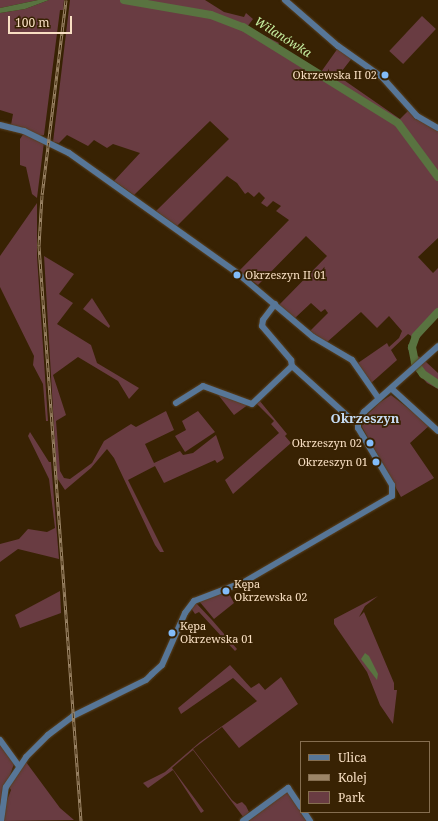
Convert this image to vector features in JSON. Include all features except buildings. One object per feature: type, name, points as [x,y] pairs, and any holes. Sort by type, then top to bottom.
[{"type":"street","points":[[285,0],[338,46],[382,78],[417,116],[438,128]]},
{"type":"street","points":[[0,124],[24,131],[69,153],[236,272],[313,337],[352,360],[379,400]]},
{"type":"street","points":[[274,304],[262,325],[291,360],[292,366],[352,420],[358,422]]},
{"type":"street","points":[[1,821],[6,787],[20,766],[48,735],[73,716],[146,680],[157,670],[162,665],[187,608],[194,601],[244,582],[392,496],[392,485],[358,428],[358,422],[379,400],[438,346]]},
{"type":"street","points":[[176,403],[203,386],[252,404],[292,366]]},
{"type":"street","points":[[392,389],[438,431]]},
{"type":"street","points":[[0,740],[20,766]]},
{"type":"street","points":[[243,821],[288,788],[300,806]]},
{"type":"green space","points":[[0,0],[38,0],[0,8]]},
{"type":"green space","points":[[49,0],[64,0],[63,10],[60,10],[44,135],[39,136],[11,125],[13,114],[0,110],[0,13],[25,9]]},
{"type":"green space","points":[[70,0],[205,0],[224,12],[244,17],[246,13],[253,19],[247,27],[279,43],[277,46],[321,72],[338,48],[352,58],[338,76],[400,119],[408,111],[438,130],[438,238],[418,257],[433,273],[438,268],[438,315],[416,342],[416,355],[421,358],[413,366],[411,355],[413,337],[408,334],[391,350],[397,360],[370,384],[358,363],[387,343],[389,347],[399,338],[402,331],[389,316],[377,328],[361,312],[326,343],[310,331],[328,313],[325,309],[321,312],[311,303],[295,318],[279,305],[327,256],[306,236],[258,285],[239,271],[289,220],[276,211],[281,206],[273,201],[267,207],[261,203],[265,198],[259,192],[254,197],[248,192],[245,194],[237,183],[227,176],[177,226],[156,211],[229,139],[210,121],[134,195],[114,181],[140,153],[113,144],[107,148],[94,140],[88,146],[67,135],[59,143],[53,142]]},
{"type":"green space","points":[[422,16],[436,29],[403,64],[389,51]]},
{"type":"green space","points":[[24,133],[44,142],[37,198],[32,194],[26,167],[20,165],[20,139]]},
{"type":"green space","points":[[37,203],[37,256],[48,421],[46,421],[43,384],[33,365],[34,356],[0,287],[0,256]]},
{"type":"green space","points":[[44,256],[74,274],[59,294],[73,303],[57,324],[91,345],[97,363],[139,388],[129,399],[118,381],[78,357],[53,375],[66,415],[56,421],[60,471],[64,478],[70,479],[92,463],[104,441],[131,424],[136,427],[166,411],[174,430],[145,444],[154,463],[180,451],[183,455],[193,453],[216,435],[224,458],[217,463],[215,460],[164,483],[155,466],[128,480],[164,552],[160,552],[155,545],[114,458],[107,449],[91,468],[65,490],[57,478]]},
{"type":"green space","points":[[92,298],[110,326],[109,328],[83,309]]},
{"type":"green space","points":[[425,361],[438,373],[438,389],[427,383],[416,371]]},
{"type":"green space","points":[[216,392],[249,404],[234,415]]},
{"type":"green space","points":[[391,395],[430,425],[410,443],[434,478],[401,497],[362,427],[363,419],[379,403]]},
{"type":"green space","points":[[259,400],[287,434],[285,436],[291,443],[233,494],[225,480],[279,433],[271,424],[274,421],[256,403]]},
{"type":"green space","points":[[198,411],[215,432],[185,452],[175,436],[186,430],[182,421]]},
{"type":"green space","points":[[30,432],[49,462],[51,462],[59,559],[18,549],[0,562],[0,544],[19,539],[28,529],[47,532],[55,528],[49,479],[28,436]]},
{"type":"green space","points":[[60,591],[61,613],[20,628],[15,615]]},
{"type":"green space","points":[[228,592],[234,603],[214,619],[199,601]]},
{"type":"green space","points":[[378,596],[365,606],[359,617],[364,612],[394,683],[394,690],[397,690],[393,724],[380,705],[367,672],[334,624],[334,619]]},
{"type":"green space","points":[[196,603],[237,649],[235,651],[199,612],[195,614],[191,608]]},
{"type":"green space","points":[[230,665],[251,688],[259,683],[265,690],[281,677],[298,704],[239,748],[222,727],[193,749],[232,800],[237,804],[242,802],[246,806],[249,812],[244,818],[193,750],[172,768],[204,811],[201,813],[173,770],[148,788],[143,783],[165,772],[200,742],[257,701],[233,678],[181,714],[178,708]]},
{"type":"green space","points":[[0,743],[14,764],[0,803]]},
{"type":"green space","points":[[26,762],[60,808],[74,820],[4,821],[6,803],[11,790],[9,787]]},
{"type":"green space","points":[[288,789],[300,808],[300,813],[303,813],[308,821],[250,821],[248,819]]},
{"type":"shaded area","points":[[38,0],[49,0],[25,9],[0,13],[0,8]]},
{"type":"shaded area","points":[[365,653],[369,656],[378,674],[377,680],[361,659]]},
{"type":"waterway","name":"Wilanówka","points":[[124,0],[211,15],[243,27],[398,123],[438,177]]},
{"type":"waterway","name":"Wilanówka","points":[[438,312],[416,336],[412,347],[415,363],[423,374],[438,384]]},
{"type":"railway","points":[[66,0],[42,195],[39,246],[81,821]]},
{"type":"place","name":"Okrzewska II 02","points":[[385,75]]},
{"type":"place","name":"Okrzeszyn II 01","points":[[237,275]]},
{"type":"place","name":"Okrzeszyn 02","points":[[370,443]]},
{"type":"place","name":"Okrzeszyn 01","points":[[376,462]]},
{"type":"place","name":"Kępa Okrzewska 02","points":[[226,591]]},
{"type":"place","name":"Kępa Okrzewska 01","points":[[172,633]]},
{"type":"district","name":"Okrzeszyn","points":[[365,418]]}]
